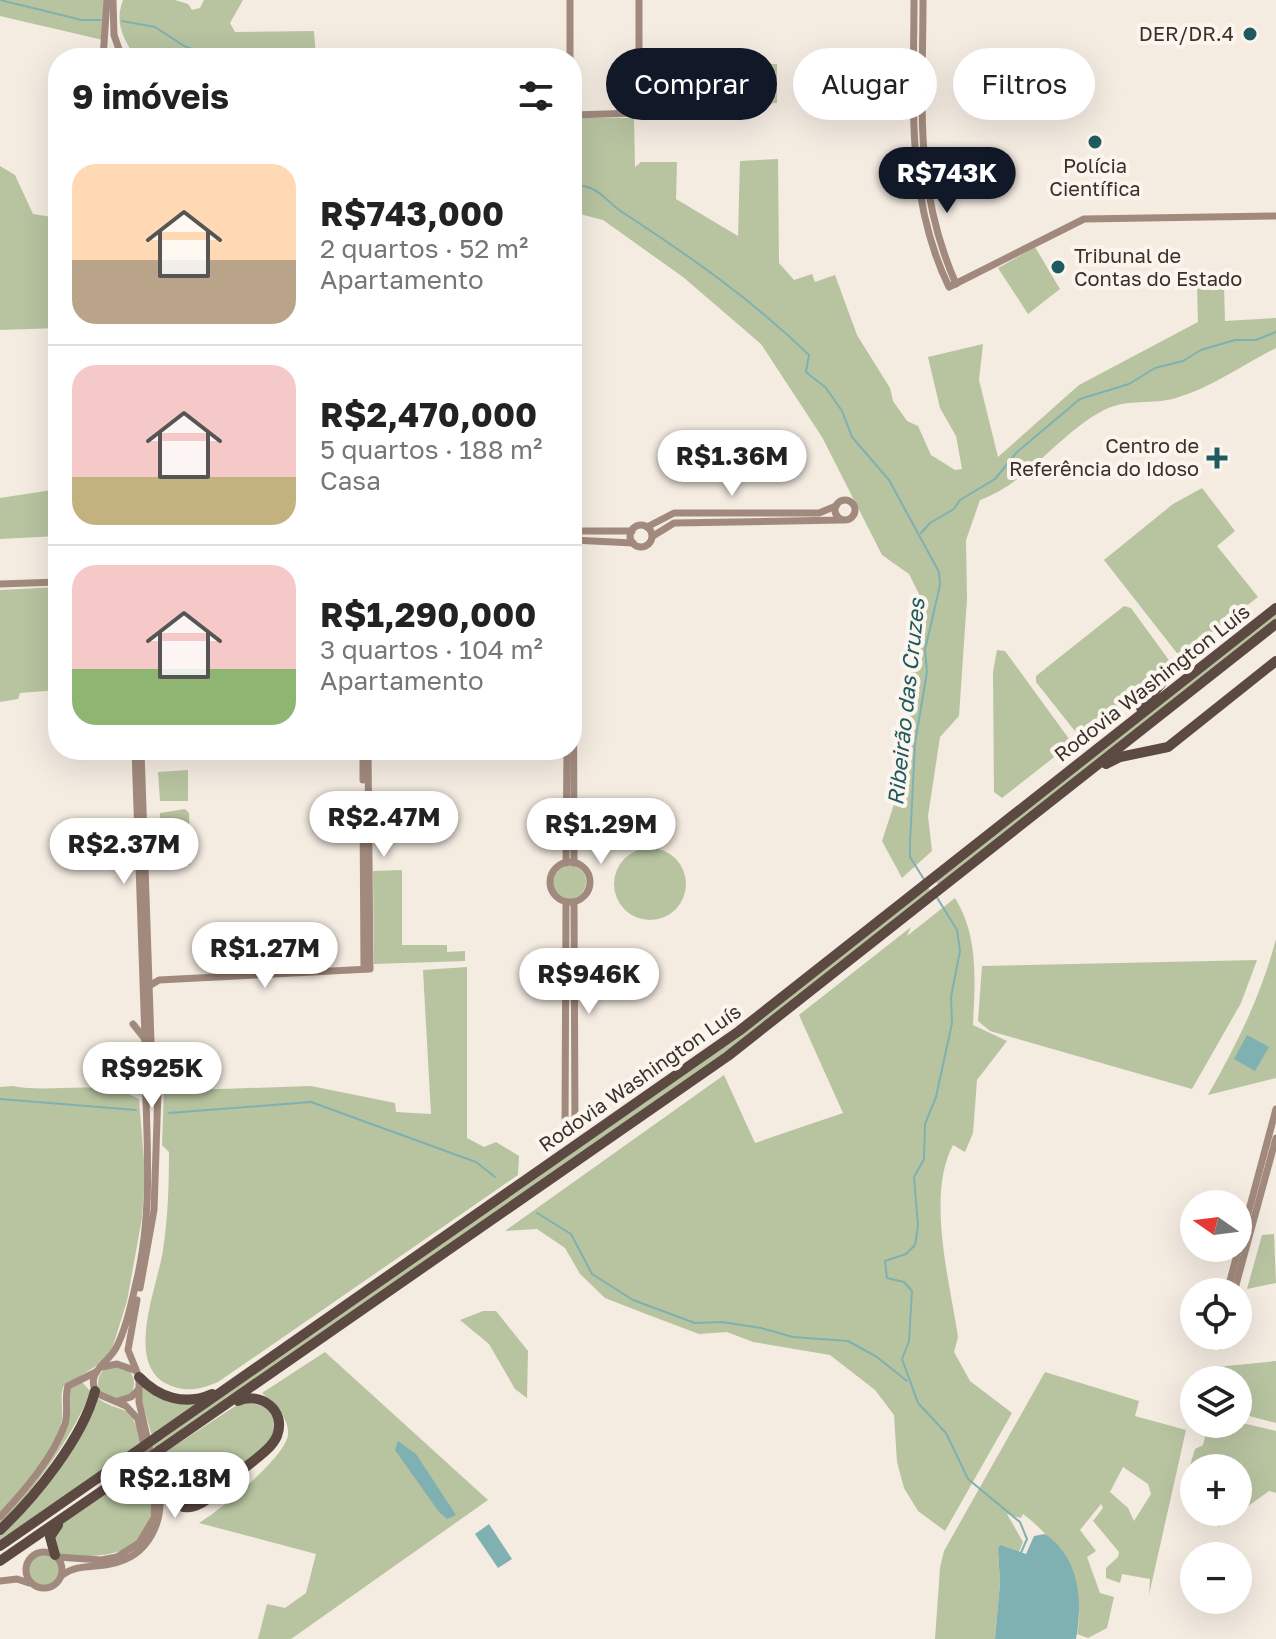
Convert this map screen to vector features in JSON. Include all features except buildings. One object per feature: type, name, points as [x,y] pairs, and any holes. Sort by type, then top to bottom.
[{"type":"highway","name":"Rodovia Washington Luís","points":[[0,1546],[680,1073],[923,888],[1276,608]]},
{"type":"highway","name":"Rodovia Washington Luís","points":[[0,1561],[716,1064],[1276,624]]},
{"type":"highway","points":[[1089,772],[1120,757],[1168,747],[1276,661]]},
{"type":"highway","points":[[1103,744],[1145,704],[1178,663]]},
{"type":"highway","points":[[137,1374],[162,1395],[185,1400],[208,1396],[239,1380]]},
{"type":"highway","points":[[0,1530],[52,1469],[84,1417],[94,1390]]},
{"type":"highway","points":[[153,1465],[169,1499],[181,1506],[195,1506],[212,1497],[269,1447],[279,1427],[272,1406],[250,1397],[205,1419]]},
{"type":"highway","points":[[56,1556],[50,1541],[52,1532],[85,1502]]},
{"type":"street","points":[[104,48],[110,0]]},
{"type":"street","points":[[110,0],[119,48]]},
{"type":"street","points":[[570,0],[570,48]]},
{"type":"street","points":[[582,114],[639,113],[639,0]]},
{"type":"street","points":[[914,0],[914,150],[917,186],[930,240],[953,286]]},
{"type":"street","points":[[923,0],[922,150],[926,189],[933,225],[953,286]]},
{"type":"street","points":[[953,286],[1084,219],[1276,216]]},
{"type":"street","points":[[582,534],[632,531],[674,513],[819,513],[845,500],[854,506],[852,517],[842,520],[674,523],[653,536],[644,547],[582,536]]},
{"type":"street","points":[[836,506],[836,514],[842,520]]},
{"type":"street","points":[[647,527],[653,536]]},
{"type":"street","points":[[632,531],[633,543]]},
{"type":"street","points":[[0,584],[48,582]]},
{"type":"street","points":[[94,1390],[99,1370],[119,1341],[143,1249],[149,1166],[143,1077],[146,988],[140,760]]},
{"type":"street","points":[[146,988],[159,980],[367,969],[366,760]]},
{"type":"street","points":[[567,760],[570,863]]},
{"type":"street","points":[[570,863],[571,760]]},
{"type":"street","points":[[570,863],[588,873],[590,886],[584,896],[570,902],[553,892],[551,878],[556,868],[570,863]]},
{"type":"street","points":[[570,902],[575,1127]]},
{"type":"street","points":[[565,1134],[570,902]]},
{"type":"street","points":[[0,1581],[17,1579],[50,1587],[78,1566],[120,1562],[146,1544],[161,1510],[128,1338],[154,1210],[158,1091],[146,988]]},
{"type":"street","points":[[133,1024],[145,1039]]},
{"type":"street","points":[[143,1077],[157,1078]]},
{"type":"street","points":[[144,1092],[152,1095],[158,1091]]},
{"type":"street","points":[[1231,1278],[1276,1109]]},
{"type":"street","points":[[1238,1278],[1276,1138]]},
{"type":"street","points":[[0,1517],[54,1445],[66,1420],[67,1389],[74,1381],[117,1364],[137,1374]]},
{"type":"street","points":[[74,1381],[84,1381],[107,1400],[131,1397],[138,1390]]},
{"type":"street","points":[[0,1581],[26,1566],[31,1557],[40,1552],[73,1560],[117,1557],[135,1547],[150,1529],[155,1496],[139,1423],[133,1411],[118,1401]]},
{"type":"street","points":[[56,1556],[62,1575]]},
{"type":"street","points":[[26,1566],[27,1577],[33,1585]]},
{"type":"green space","points":[[0,0],[104,0],[103,40],[0,16]]},
{"type":"green space","points":[[123,0],[175,0],[188,4],[192,10],[200,8],[204,0],[243,0],[230,23],[235,32],[314,31],[315,48],[130,48],[120,24]]},
{"type":"green space","points":[[582,118],[634,120],[635,167],[641,162],[677,162],[676,199],[738,236],[740,161],[778,159],[779,263],[794,280],[812,274],[815,282],[835,275],[857,335],[890,388],[893,401],[907,421],[918,426],[931,455],[955,470],[962,469],[956,436],[940,408],[928,357],[983,344],[979,380],[998,457],[1079,385],[1198,322],[1197,287],[1224,286],[1225,321],[1276,318],[1276,348],[1189,394],[1167,400],[1122,404],[1104,410],[1087,420],[1013,482],[980,500],[966,540],[967,599],[959,716],[940,737],[928,816],[932,851],[902,878],[882,841],[895,801],[909,683],[924,604],[909,574],[882,555],[822,437],[761,344],[683,277],[603,220],[582,215]]},
{"type":"green space","points":[[0,166],[15,175],[33,214],[48,216],[48,328],[0,330]]},
{"type":"green space","points":[[1035,247],[1060,289],[1028,314],[998,268]]},
{"type":"green space","points":[[1202,488],[1235,531],[1217,546],[1258,597],[1180,657],[1104,560],[1173,504]]},
{"type":"green space","points":[[48,491],[48,537],[0,539],[0,498]]},
{"type":"green space","points":[[48,588],[48,691],[20,693],[18,699],[0,702],[0,590]]},
{"type":"green space","points":[[1124,606],[1131,608],[1171,663],[1084,735],[1078,735],[1036,682],[1036,676]]},
{"type":"green space","points":[[1276,611],[1276,622],[939,885],[936,882]]},
{"type":"green space","points":[[997,650],[1005,651],[1072,743],[1002,798],[994,792],[993,672]]},
{"type":"green space","points":[[188,770],[188,801],[160,801],[158,772]]},
{"type":"green space","points":[[185,809],[189,813],[190,865],[160,865],[160,813]]},
{"type":"green space","points":[[643,848],[657,848],[676,858],[686,877],[686,891],[676,910],[657,920],[643,920],[624,910],[614,891],[614,877],[624,858]]},
{"type":"green space","points":[[569,865],[581,870],[586,882],[581,894],[569,899],[557,894],[552,882],[557,870]]},
{"type":"green space","points":[[402,870],[402,945],[447,945],[447,952],[465,951],[465,961],[374,964],[373,871]]},
{"type":"green space","points":[[928,887],[930,890],[922,901],[708,1067],[154,1450],[153,1445],[163,1436],[701,1062]]},
{"type":"green space","points":[[955,898],[972,944],[975,976],[973,1025],[1007,1041],[977,1080],[973,1133],[965,1152],[953,1145],[941,1189],[942,1240],[958,1337],[954,1352],[970,1381],[1012,1413],[945,1531],[918,1511],[904,1488],[897,1462],[894,1415],[875,1390],[830,1355],[753,1342],[727,1332],[699,1334],[646,1314],[605,1298],[580,1274],[565,1248],[537,1229],[505,1231],[724,1075],[755,1143],[843,1113],[799,1015],[911,927],[907,936]]},
{"type":"green space","points":[[1276,939],[1276,1078],[1208,1095],[1247,1019]]},
{"type":"green space","points":[[1257,960],[1241,1003],[1192,1089],[990,1031],[978,1021],[982,966]]},
{"type":"green space","points":[[467,967],[467,1138],[484,1147],[496,1142],[519,1156],[518,1175],[218,1382],[192,1389],[165,1383],[153,1372],[145,1340],[167,1213],[169,1152],[162,1145],[164,1091],[311,1086],[395,1103],[396,1112],[431,1114],[423,970]]},
{"type":"green space","points":[[0,1087],[110,1089],[139,1099],[145,1173],[142,1218],[127,1301],[112,1349],[104,1361],[63,1387],[62,1419],[53,1445],[28,1484],[0,1516]]},
{"type":"green space","points":[[1274,1234],[1276,1283],[1252,1288],[1250,1278],[1262,1235]]},
{"type":"green space","points":[[483,1311],[496,1311],[528,1351],[527,1398],[515,1389],[489,1344],[460,1320]]},
{"type":"green space","points":[[325,1352],[488,1500],[291,1639],[258,1639],[267,1604],[285,1608],[306,1593],[316,1554],[199,1523],[250,1483],[284,1445],[288,1435],[286,1423],[280,1411],[262,1393]]},
{"type":"green space","points":[[1276,1361],[1276,1423],[1252,1417],[1252,1366],[1227,1366]]},
{"type":"green space","points":[[116,1365],[128,1371],[134,1383],[128,1395],[116,1401],[104,1395],[98,1383],[104,1371]]},
{"type":"green space","points":[[1045,1372],[1139,1401],[1135,1416],[1180,1428],[1180,1438],[1184,1438],[1149,1595],[1150,1579],[1122,1574],[1120,1583],[1106,1578],[1106,1568],[1119,1552],[1093,1521],[1103,1508],[1101,1504],[1080,1530],[1096,1551],[1087,1557],[1100,1593],[1114,1597],[1107,1628],[1088,1638],[1077,1634],[1078,1598],[1068,1566],[1049,1538],[1023,1514],[1021,1518],[1007,1514],[1023,1542],[1018,1554],[1000,1546],[998,1549],[1000,1583],[995,1639],[935,1639],[944,1551]],"holes":[[[1123,1467],[1148,1484],[1151,1494],[1134,1521],[1128,1508],[1110,1492]]]},
{"type":"green space","points":[[82,1382],[91,1392],[62,1447],[0,1528],[0,1521],[69,1418],[70,1389]]},
{"type":"green space","points":[[142,1382],[151,1390],[202,1400],[152,1436],[141,1399]]},
{"type":"green space","points":[[95,1396],[130,1414],[140,1444],[0,1540],[0,1533],[38,1490]]},
{"type":"green space","points":[[243,1401],[270,1408],[276,1423],[271,1441],[201,1503],[178,1504],[162,1485],[156,1458]]},
{"type":"green space","points":[[1252,1425],[1276,1431],[1276,1493],[1269,1491],[1252,1503],[1252,1454],[1193,1454],[1195,1449],[1203,1445],[1205,1438],[1252,1438]]},
{"type":"green space","points":[[146,1466],[151,1514],[147,1530],[138,1542],[108,1554],[62,1557],[54,1548],[55,1529]]},
{"type":"green space","points":[[44,1555],[55,1559],[59,1570],[55,1581],[44,1585],[33,1581],[29,1570],[33,1559]]},
{"type":"water","points":[[1247,1035],[1269,1047],[1255,1071],[1234,1059]]},
{"type":"water","points":[[398,1441],[416,1454],[456,1515],[447,1519],[439,1512],[395,1450]]},
{"type":"water","points":[[489,1524],[512,1559],[498,1568],[475,1534]]},
{"type":"water","points":[[1045,1534],[1066,1555],[1076,1581],[1079,1610],[1076,1639],[995,1639],[1000,1583],[998,1549],[1000,1545],[1026,1554],[1034,1536]]},
{"type":"waterway","points":[[0,0],[82,20],[101,20]]},
{"type":"waterway","name":"Ribeirão das Cruzes","points":[[122,21],[155,27],[190,48]]},
{"type":"waterway","name":"Ribeirão das Cruzes","points":[[582,186],[597,191],[622,212],[719,279],[809,355],[806,372],[826,388],[842,411],[852,437],[889,480],[939,572],[940,585],[925,650],[927,672],[915,743],[910,843],[910,857],[925,881]]},
{"type":"waterway","points":[[921,533],[930,523],[954,509],[960,500],[995,479],[1017,452],[1080,399],[1129,384],[1155,368],[1183,361],[1201,350],[1235,340],[1256,340],[1276,332]]},
{"type":"waterway","name":"Ribeirão das Cruzes","points":[[936,896],[957,930],[960,951],[951,997],[952,1023],[936,1097],[925,1124],[924,1159],[914,1177],[918,1226],[915,1245],[906,1254],[885,1261],[887,1278],[904,1282],[912,1291],[909,1341],[902,1359],[918,1403],[946,1433],[968,1479],[1020,1522],[1027,1539],[1020,1555]]},
{"type":"waterway","points":[[0,1099],[136,1110]]},
{"type":"waterway","points":[[169,1113],[311,1102],[476,1162],[495,1177]]},
{"type":"waterway","points":[[537,1213],[571,1234],[592,1274],[633,1300],[695,1323],[722,1322],[793,1337],[848,1341],[877,1357],[907,1381]]},
{"type":"place","name":"DER/DR.4","points":[[1250,34]]},
{"type":"place","name":"Polícia Científica","points":[[1095,142]]},
{"type":"place","name":"Tribunal de Contas do Estado","points":[[1058,267]]},
{"type":"place","name":"Centro de Referência do Idoso","points":[[1217,458]]}]
